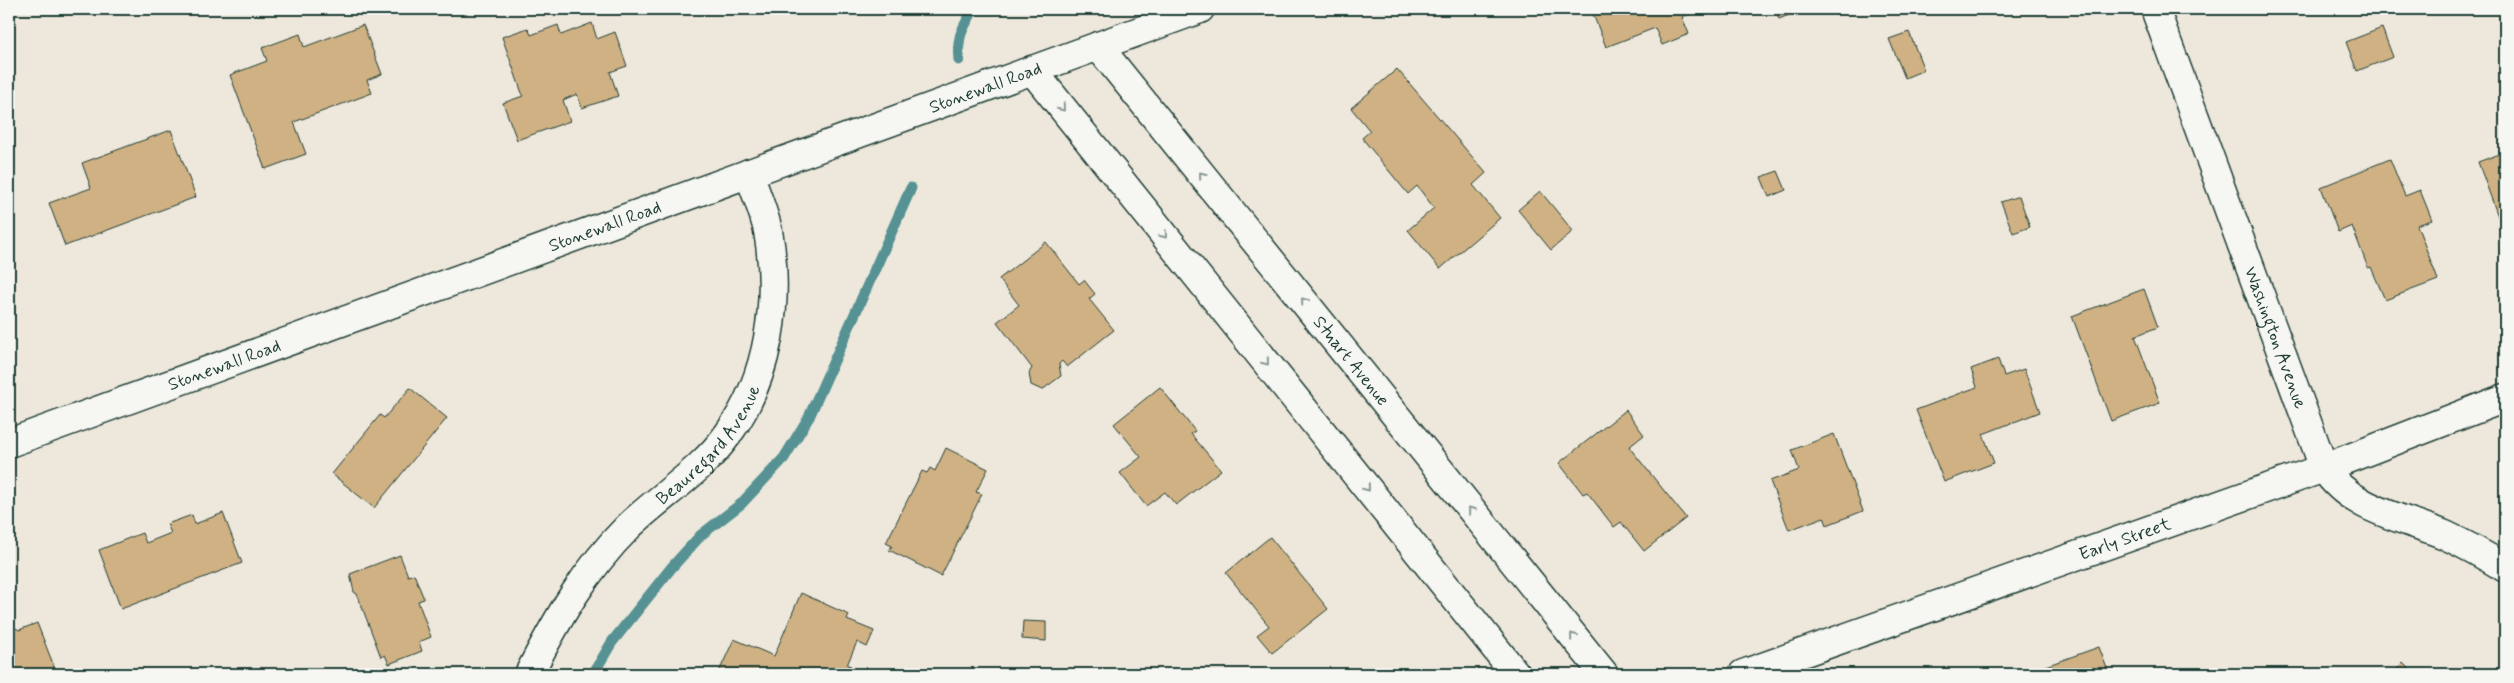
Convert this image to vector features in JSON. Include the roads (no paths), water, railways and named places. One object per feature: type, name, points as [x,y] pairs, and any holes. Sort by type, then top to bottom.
[{"type":"street","name":"Stonewall Road","points":[[9,443],[1200,9]]},
{"type":"street","name":"Washington Avenue","points":[[2155,9],[2324,468],[2345,493],[2367,505],[2445,536],[2505,568]]},
{"type":"street","name":"Stuart Avenue","points":[[1098,46],[1604,674]]},
{"type":"street","points":[[1032,70],[1516,674]]},
{"type":"street","name":"Beauregard Avenue","points":[[529,674],[556,620],[585,576],[628,528],[703,461],[728,435],[743,410],[759,371],[772,318],[773,269],[767,229],[749,173]]},
{"type":"street","name":"Early Street","points":[[1743,674],[2324,468],[2505,398]]},
{"type":"waterway","points":[[959,60],[961,33],[974,9]]},
{"type":"waterway","points":[[593,674],[612,642],[672,567],[701,535],[741,504],[784,458],[809,417],[911,188]]}]
